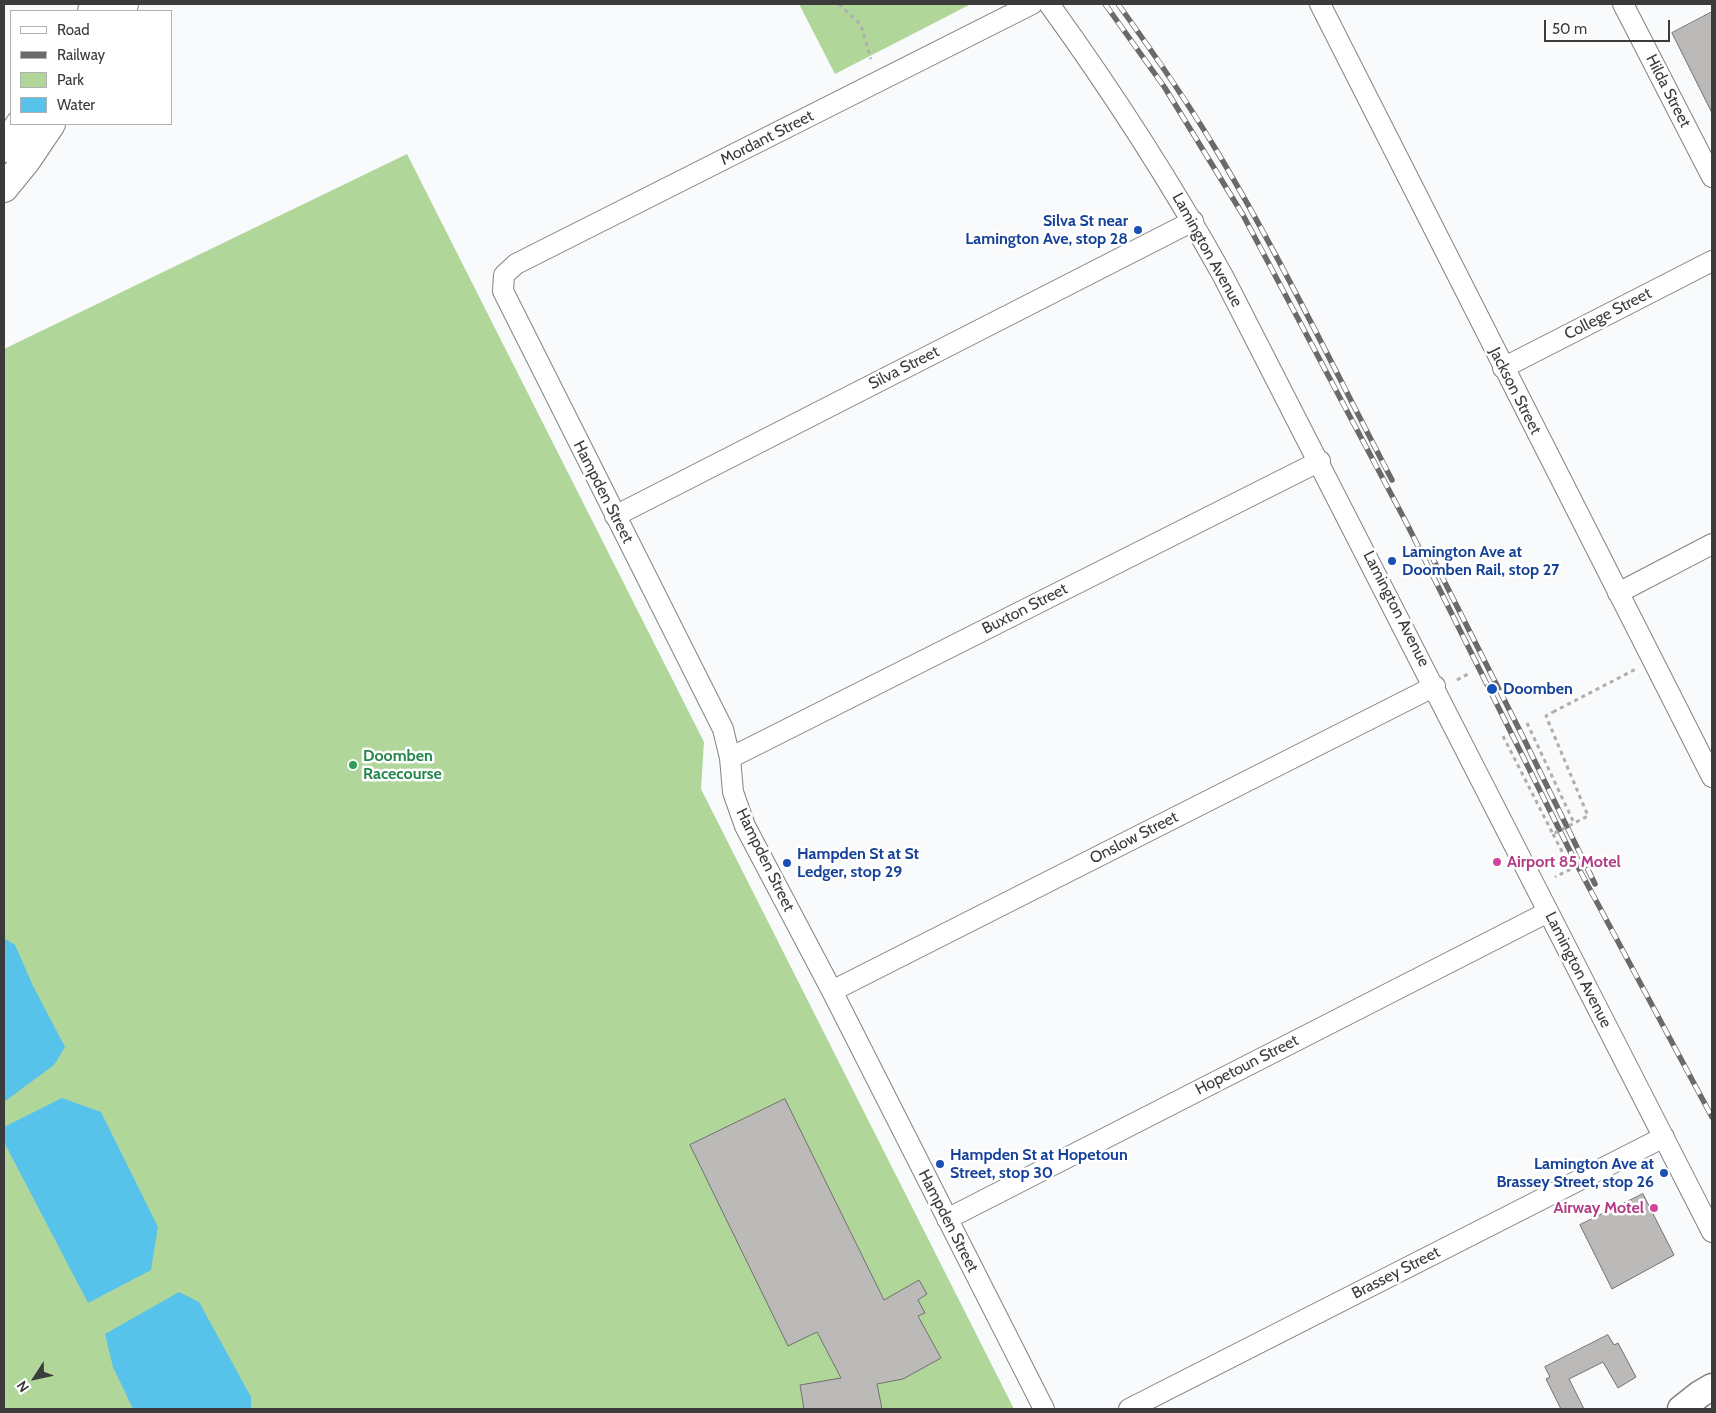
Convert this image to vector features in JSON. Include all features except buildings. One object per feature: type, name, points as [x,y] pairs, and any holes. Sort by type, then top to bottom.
[{"type":"highway","points":[[4,148],[19,125]]},
{"type":"highway","points":[[4,188],[50,125]]},
{"type":"main road","points":[[1681,1409],[1712,1387]]},
{"type":"main road","points":[[1708,1409],[1712,1407]]},
{"type":"street","name":"Mordant Street","points":[[504,275],[516,264],[1032,4]]},
{"type":"street","name":"Lamington Avenue","points":[[1049,4],[1097,70],[1152,154],[1193,221],[1223,276],[1320,461],[1712,1232]]},
{"type":"street","name":"Jackson Street","points":[[1320,4],[1712,777]]},
{"type":"street","name":"Hilda Street","points":[[1623,4],[1712,177]]},
{"type":"street","name":"Silva Street","points":[[615,516],[1193,221]]},
{"type":"street","name":"College Street","points":[[1503,368],[1712,261]]},
{"type":"street","name":"Hampden Street","points":[[504,275],[503,291],[723,729],[730,758],[733,792],[745,826],[832,990],[1044,1409]]},
{"type":"street","name":"Buxton Street","points":[[730,758],[1320,461]]},
{"type":"street","points":[[1618,593],[1712,544]]},
{"type":"street","name":"Onslow Street","points":[[832,990],[1435,686]]},
{"type":"street","name":"Hopetoun Street","points":[[947,1218],[1548,912]]},
{"type":"street","name":"Brassey Street","points":[[1129,1409],[1664,1137]]},
{"type":"path","points":[[839,4],[862,28],[871,59]]},
{"type":"path","points":[[1553,834],[1588,816],[1546,716],[1636,669]]},
{"type":"path","points":[[1457,680],[1468,674]]},
{"type":"path","points":[[1526,723],[1574,823]]},
{"type":"path","points":[[1503,736],[1571,869],[1555,876]]},
{"type":"green space","points":[[799,4],[971,4],[835,74]]},
{"type":"green space","name":"Doomben Racecourse","points":[[407,154],[704,742],[701,789],[1014,1409],[4,1409],[4,349]]},
{"type":"water","points":[[4,938],[15,945],[33,986],[65,1047],[54,1065],[4,1102]]},
{"type":"water","points":[[62,1098],[101,1112],[158,1227],[151,1270],[88,1303],[4,1142],[4,1127]]},
{"type":"water","points":[[179,1292],[199,1302],[251,1397],[251,1409],[133,1409],[113,1367],[105,1334]]},
{"type":"railway","points":[[1105,4],[1165,88],[1243,215],[1407,524],[1578,867],[1712,1117]]},
{"type":"railway","points":[[1118,4],[1204,129],[1239,189],[1284,271],[1392,480]]},
{"type":"railway","points":[[1430,553],[1595,884]]},
{"type":"place","name":"Silva St near Lamington Ave, stop 28","points":[[1138,230]]},
{"type":"place","name":"Lamington Ave at Doomben Rail, stop 27","points":[[1392,561]]},
{"type":"place","name":"Doomben","points":[[1492,689]]},
{"type":"place","name":"Doomben Racecourse","points":[[353,765]]},
{"type":"place","name":"Airport 85 Motel","points":[[1497,862]]},
{"type":"place","name":"Hampden St at St Ledger, stop 29","points":[[787,863]]},
{"type":"place","name":"Hampden St at Hopetoun Street, stop 30","points":[[940,1164]]},
{"type":"place","name":"Lamington Ave at Brassey Street, stop 26","points":[[1664,1173]]},
{"type":"place","name":"Airway Motel","points":[[1654,1208]]}]
